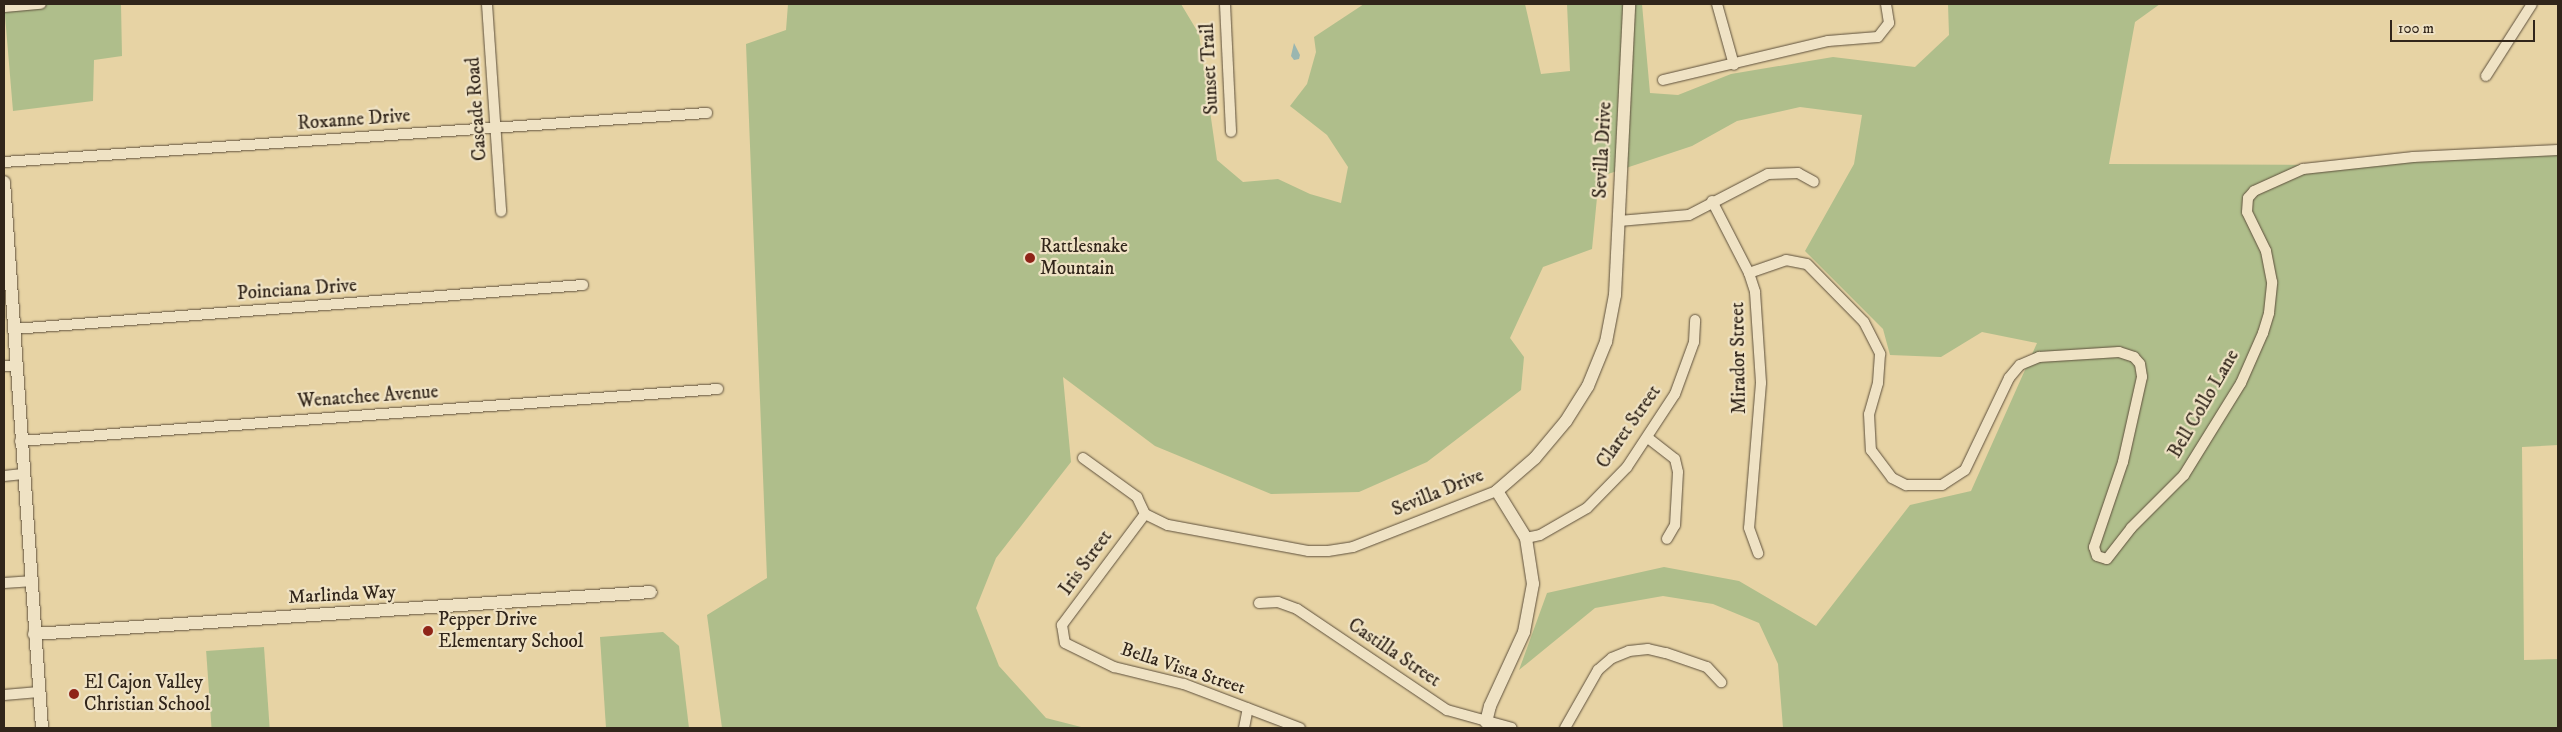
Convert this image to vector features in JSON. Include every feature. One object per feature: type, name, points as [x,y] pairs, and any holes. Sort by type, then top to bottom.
[{"type":"street","points":[[4,7],[42,4]]},
{"type":"street","name":"Cascade Road","points":[[487,4],[501,212]]},
{"type":"street","name":"Sunset Trail","points":[[1225,4],[1231,132]]},
{"type":"street","name":"Sevilla Drive","points":[[1145,514],[1168,526],[1308,551],[1328,551],[1353,547],[1497,491],[1535,458],[1588,386],[1606,342],[1615,295],[1628,4]]},
{"type":"street","points":[[1716,4],[1734,65]]},
{"type":"street","points":[[1663,80],[1734,65],[1828,41],[1878,36],[1889,23],[1886,4]]},
{"type":"street","points":[[2486,76],[2532,4]]},
{"type":"street","name":"Roxanne Drive","points":[[4,162],[707,113]]},
{"type":"street","name":"Bell Collo Lane","points":[[1749,273],[1786,260],[1807,264],[1864,322],[1880,354],[1878,383],[1870,414],[1871,450],[1892,478],[1906,485],[1942,485],[1965,470],[2009,378],[2024,363],[2039,357],[2119,352],[2138,360],[2142,377],[2123,462],[2094,547],[2095,554],[2103,560],[2113,556],[2131,528],[2184,475],[2241,383],[2262,334],[2270,308],[2272,282],[2266,251],[2247,212],[2248,198],[2254,191],[2303,169],[2412,157],[2558,150]]},
{"type":"street","points":[[1619,221],[1680,217],[1768,174],[1798,173],[1814,182]]},
{"type":"street","points":[[4,182],[14,329],[10,366],[20,440],[42,728]]},
{"type":"street","name":"Mirador Street","points":[[1712,201],[1749,273],[1755,292],[1760,383],[1750,528],[1758,553]]},
{"type":"street","name":"Poinciana Drive","points":[[14,329],[583,285]]},
{"type":"street","name":"Claret Street","points":[[1526,538],[1540,535],[1587,508],[1627,467],[1648,438],[1682,377],[1694,342],[1695,320]]},
{"type":"street","name":"Wenatchee Avenue","points":[[20,440],[718,389]]},
{"type":"street","points":[[1648,438],[1675,459],[1678,472],[1675,524],[1666,539]]},
{"type":"street","points":[[1083,458],[1137,497],[1145,514]]},
{"type":"street","points":[[4,476],[23,474]]},
{"type":"street","points":[[1486,725],[1530,609],[1533,573],[1526,538],[1497,491]]},
{"type":"street","name":"Iris Street","points":[[1062,635],[1062,625],[1145,514]]},
{"type":"street","points":[[4,583],[30,581]]},
{"type":"street","name":"Marlinda Way","points":[[34,634],[651,592]]},
{"type":"street","name":"Castilla Street","points":[[1259,603],[1278,602],[1297,609],[1447,710],[1486,725],[1512,728]]},
{"type":"street","name":"Bella Vista Street","points":[[1062,635],[1066,643],[1114,667],[1184,684],[1300,728]]},
{"type":"street","points":[[1565,728],[1598,670],[1612,658],[1629,651],[1648,649],[1666,653],[1707,667],[1720,682]]},
{"type":"street","points":[[4,695],[39,692]]},
{"type":"street","points":[[1244,728],[1248,708]]},
{"type":"green space","points":[[4,4],[121,4],[122,56],[94,60],[93,101],[13,111]]},
{"type":"green space","points":[[788,4],[1181,4],[1199,34],[1217,160],[1243,182],[1278,179],[1310,194],[1341,203],[1348,167],[1327,135],[1290,106],[1307,84],[1316,52],[1314,37],[1364,4],[1525,4],[1541,74],[1570,71],[1567,4],[1642,4],[1650,93],[1678,95],[1731,74],[1833,57],[1915,67],[1949,35],[1948,4],[2160,4],[2135,22],[2109,164],[2319,165],[2558,154],[2558,445],[2522,447],[2524,660],[2558,659],[2558,728],[1783,728],[1778,664],[1759,623],[1713,604],[1663,596],[1595,608],[1519,670],[1547,593],[1664,567],[1739,581],[1816,626],[1910,505],[1971,491],[2037,343],[1982,332],[1941,357],[1890,355],[1883,329],[1805,251],[1854,164],[1862,115],[1800,107],[1737,121],[1692,146],[1599,177],[1592,249],[1543,267],[1510,338],[1524,357],[1521,390],[1427,462],[1359,492],[1271,494],[1155,446],[1063,377],[1071,462],[996,558],[976,608],[999,666],[1046,718],[1085,728],[722,728],[707,615],[767,578],[746,44],[786,30]]},
{"type":"green space","points":[[663,632],[679,646],[689,728],[606,728],[600,637]]},
{"type":"green space","points":[[264,647],[270,728],[212,728],[206,651]]},
{"type":"water","points":[[1294,43],[1300,55],[1299,59],[1294,60],[1291,56]]},
{"type":"place","name":"Rattlesnake Mountain","points":[[1030,258]]},
{"type":"place","name":"Pepper Drive Elementary School","points":[[428,631]]},
{"type":"place","name":"El Cajon Valley Christian School","points":[[74,694]]}]
